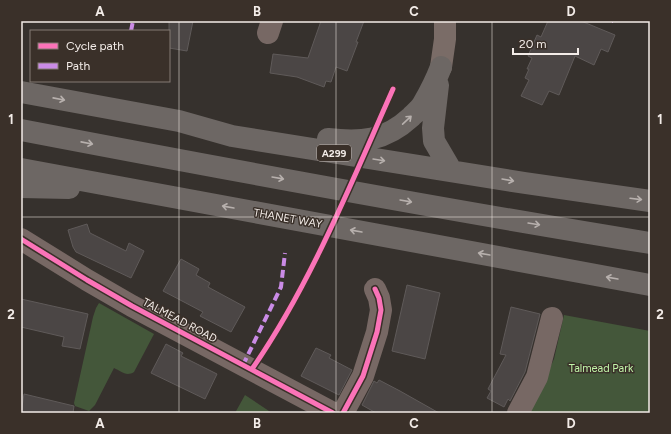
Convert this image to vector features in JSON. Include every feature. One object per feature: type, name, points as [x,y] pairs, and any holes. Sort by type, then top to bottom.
[{"type":"highway","points":[[179,121],[345,141],[373,140],[390,134],[403,125],[414,114],[422,105],[441,68]]},
{"type":"highway","points":[[441,68],[433,128],[434,141],[451,170]]},
{"type":"highway","name":"A299","points":[[21,92],[179,121],[232,136],[650,201]]},
{"type":"highway","points":[[21,130],[240,172],[650,243]]},
{"type":"highway","name":"THANET WAY","points":[[21,169],[650,285]]},
{"type":"highway","points":[[21,187],[119,188]]},
{"type":"street","points":[[441,68],[445,38],[445,21]]},
{"type":"street","name":"TALMEAD ROAD","points":[[21,240],[132,306],[333,413]]},
{"type":"street","points":[[343,413],[362,376],[377,332],[381,310],[379,298],[375,289]]},
{"type":"street","points":[[518,413],[536,377],[552,318]]},
{"type":"green space","points":[[99,303],[154,334],[134,372],[126,374],[114,368],[95,405],[89,411],[75,406],[74,403],[93,317]]},
{"type":"green space","name":"Talmead Park","points":[[564,315],[650,331],[650,413],[529,413],[554,359]]},
{"type":"green space","points":[[245,395],[272,413],[235,413]]},
{"type":"building","points":[[169,21],[193,21],[187,51],[170,48]]},
{"type":"building","points":[[321,21],[364,21],[347,71],[336,67],[331,82],[326,81],[324,87],[297,77],[270,73],[273,54],[308,58]]},
{"type":"building","points":[[548,21],[581,21],[615,35],[608,52],[601,49],[594,65],[575,56],[559,95],[549,91],[542,105],[521,96],[529,80],[525,78],[532,58],[528,56],[537,35],[541,37]]},
{"type":"building","points":[[87,224],[90,233],[126,251],[129,243],[144,251],[131,278],[76,252],[68,230]]},
{"type":"building","points":[[181,259],[199,269],[196,275],[210,283],[208,287],[245,307],[231,332],[200,316],[203,312],[163,291]]},
{"type":"building","points":[[407,285],[440,293],[425,359],[392,351]]},
{"type":"building","points":[[21,299],[88,314],[80,349],[62,346],[64,337],[21,327]]},
{"type":"building","points":[[511,307],[540,314],[525,372],[510,401],[508,399],[504,407],[487,398],[491,391],[488,389],[506,355],[500,354]]},
{"type":"building","points":[[166,344],[183,353],[181,356],[217,374],[205,399],[151,373]]},
{"type":"building","points":[[316,348],[331,355],[329,358],[352,370],[339,395],[301,376]]},
{"type":"building","points":[[379,380],[439,413],[376,413],[362,405],[374,381],[377,383]]},
{"type":"building","points":[[24,394],[74,406],[73,413],[21,413]]},
{"type":"marked path","points":[[131,30],[133,21]]},
{"type":"marked path","points":[[243,365],[281,287],[285,253]]},
{"type":"cycle path","points":[[252,369],[293,303],[311,268],[329,232],[393,89]]},
{"type":"cycle path","points":[[21,239],[132,306],[333,413]]},
{"type":"cycle path","points":[[343,413],[363,376],[377,332],[381,310],[379,298],[375,289]]}]
